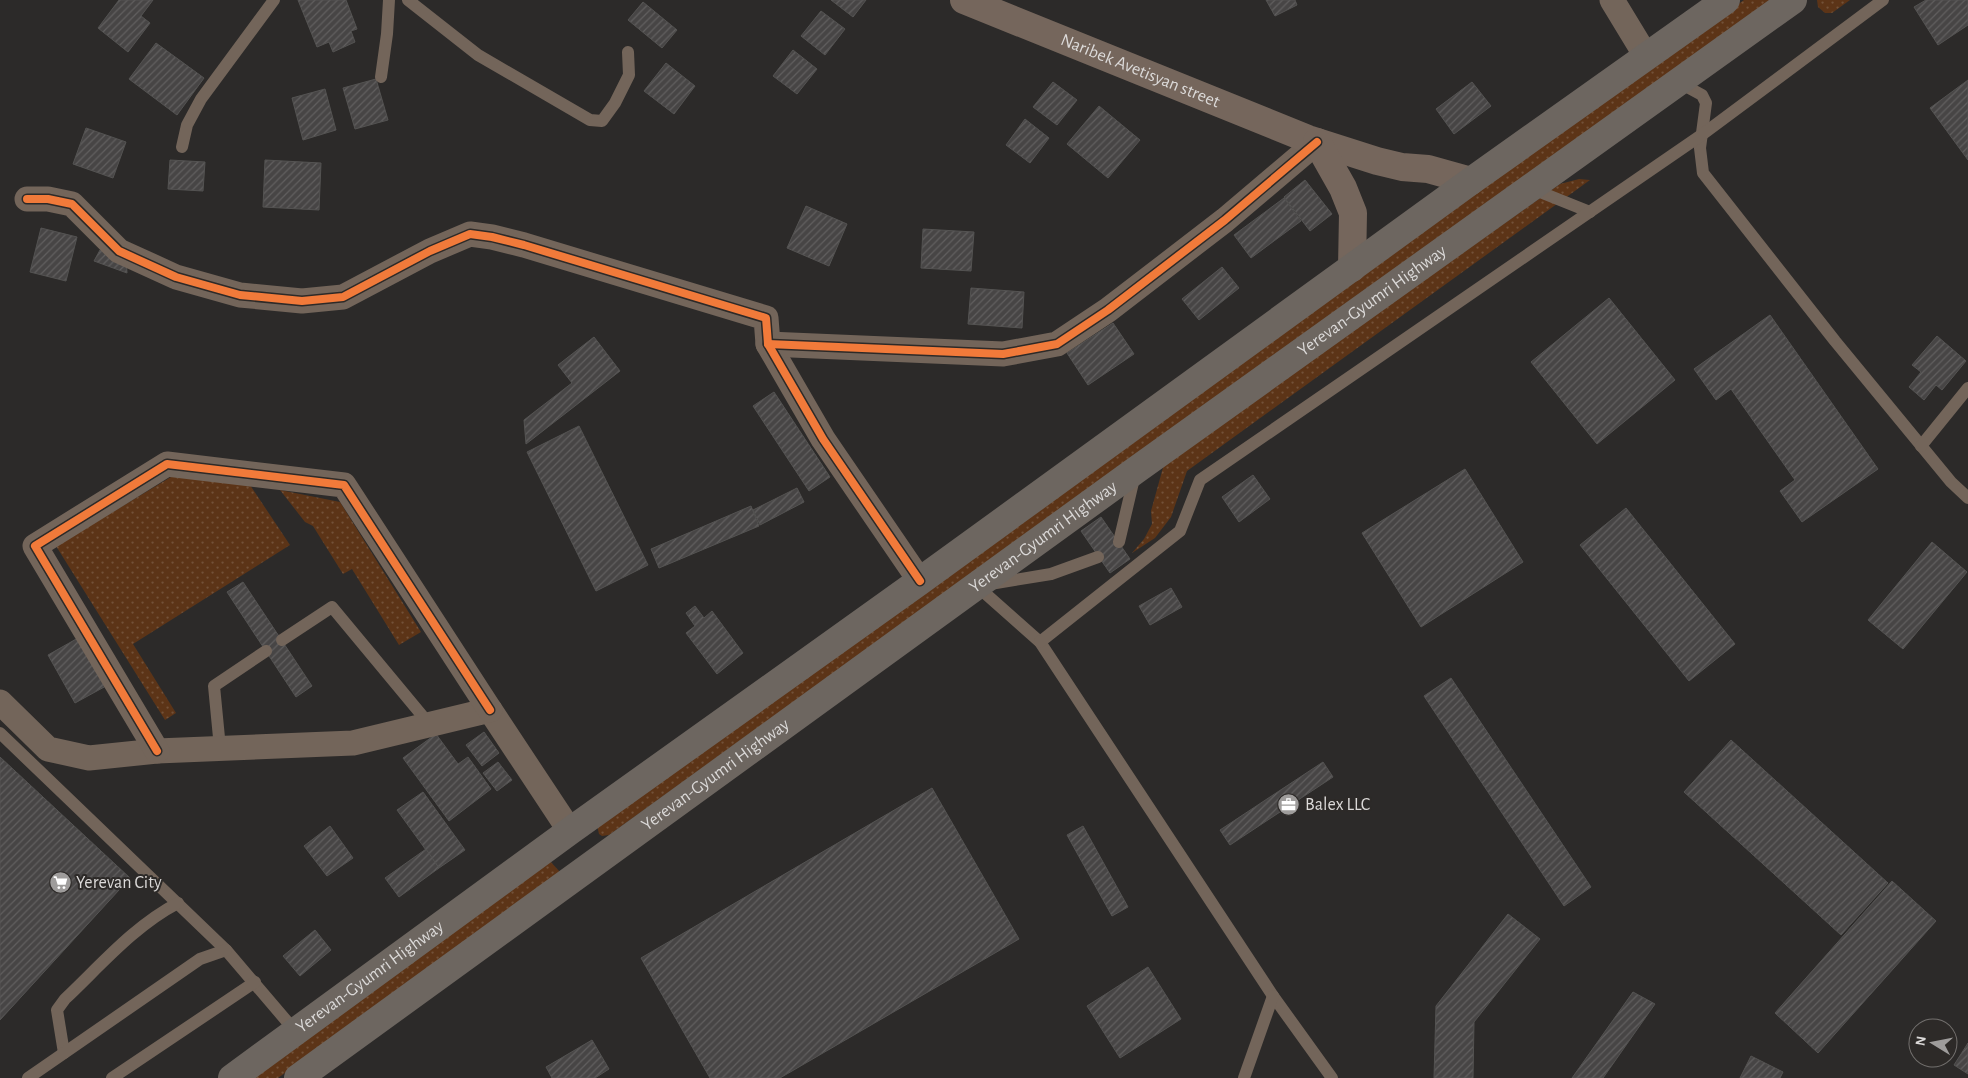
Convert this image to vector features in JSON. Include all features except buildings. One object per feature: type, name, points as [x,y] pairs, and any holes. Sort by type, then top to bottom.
[{"type":"highway","name":"Yerevan-Gyumri Highway","points":[[232,1078],[566,834],[920,581],[1471,181],[1726,0]]},
{"type":"highway","name":"Yerevan-Gyumri Highway","points":[[298,1078],[1136,470],[1792,0]]},
{"type":"highway","points":[[566,834],[586,870]]},
{"type":"street","name":"Naribek Avetisyan street","points":[[964,0],[1316,142],[1377,161],[1402,167],[1428,169],[1471,181]]},
{"type":"street","points":[[1612,0],[1646,56]]},
{"type":"street","points":[[768,344],[1003,354],[1057,344],[1108,310],[1217,226],[1316,142],[1343,188],[1353,213],[1352,268]]},
{"type":"street","points":[[26,199],[48,199],[72,204],[119,251],[176,277],[240,295],[302,301],[343,297],[430,251],[470,234],[524,245],[766,318],[768,344],[823,439],[920,581]]},
{"type":"street","points":[[157,751],[35,546],[167,464],[344,486],[490,710],[566,834]]},
{"type":"street","points":[[0,702],[48,749],[89,758],[157,751],[353,743],[490,710]]},
{"type":"lane","points":[[182,147],[187,125],[201,99],[274,0]]},
{"type":"lane","points":[[381,77],[387,34],[389,0]]},
{"type":"lane","points":[[408,0],[478,56],[590,120],[602,121],[615,103],[629,75],[628,52]]},
{"type":"lane","points":[[1040,642],[1180,531],[1200,480],[1703,134],[1883,0]]},
{"type":"lane","points":[[1678,82],[1702,95],[1706,103],[1700,148],[1703,173],[1829,334],[1951,482],[1968,498]]},
{"type":"lane","points":[[1530,188],[1590,212]]},
{"type":"lane","points":[[1921,446],[1968,388]]},
{"type":"lane","points":[[1119,542],[1136,470]]},
{"type":"lane","points":[[978,586],[1051,574],[1098,557]]},
{"type":"lane","points":[[978,586],[1040,642],[1273,996],[1332,1078]]},
{"type":"lane","points":[[282,640],[332,607],[430,725]]},
{"type":"lane","points":[[220,748],[214,686],[266,651]]},
{"type":"lane","points":[[0,733],[226,950],[296,1032]]},
{"type":"lane","points":[[64,1053],[57,1010],[129,937],[159,913],[178,903]]},
{"type":"lane","points":[[28,1078],[200,959],[226,950]]},
{"type":"lane","points":[[112,1078],[255,982]]},
{"type":"lane","points":[[1244,1078],[1273,996]]},
{"type":"shaded area","points":[[1744,0],[1771,0],[609,835],[602,836],[599,834],[597,825]]},
{"type":"shaded area","points":[[1817,0],[1850,0],[1832,13],[1825,13],[1818,7]]},
{"type":"shaded area","points":[[1579,179],[1590,180],[1187,471],[1171,517],[1155,538],[1132,553],[1144,539],[1152,524],[1151,511],[1164,464],[1560,184]]},
{"type":"shaded area","points":[[181,471],[246,479],[290,545],[133,644],[176,713],[165,720],[56,546]]},
{"type":"shaded area","points":[[280,490],[340,502],[421,632],[399,645],[352,569],[343,574],[313,526],[305,522]]},
{"type":"shaded area","points":[[549,860],[560,872],[313,1053],[278,1078],[249,1078]]},
{"type":"cycle path","points":[[768,344],[1003,354],[1057,344],[1108,310],[1225,220],[1317,142]]},
{"type":"cycle path","points":[[27,199],[48,199],[72,204],[119,251],[176,277],[240,295],[302,301],[343,297],[430,251],[470,234],[524,245],[766,318],[768,344],[823,439],[920,581]]},
{"type":"cycle path","points":[[157,751],[35,546],[167,464],[344,485],[490,710]]},
{"type":"place","name":"Balex LLC","points":[[1289,805]]},
{"type":"place","name":"Yerevan City","points":[[60,883]]}]
